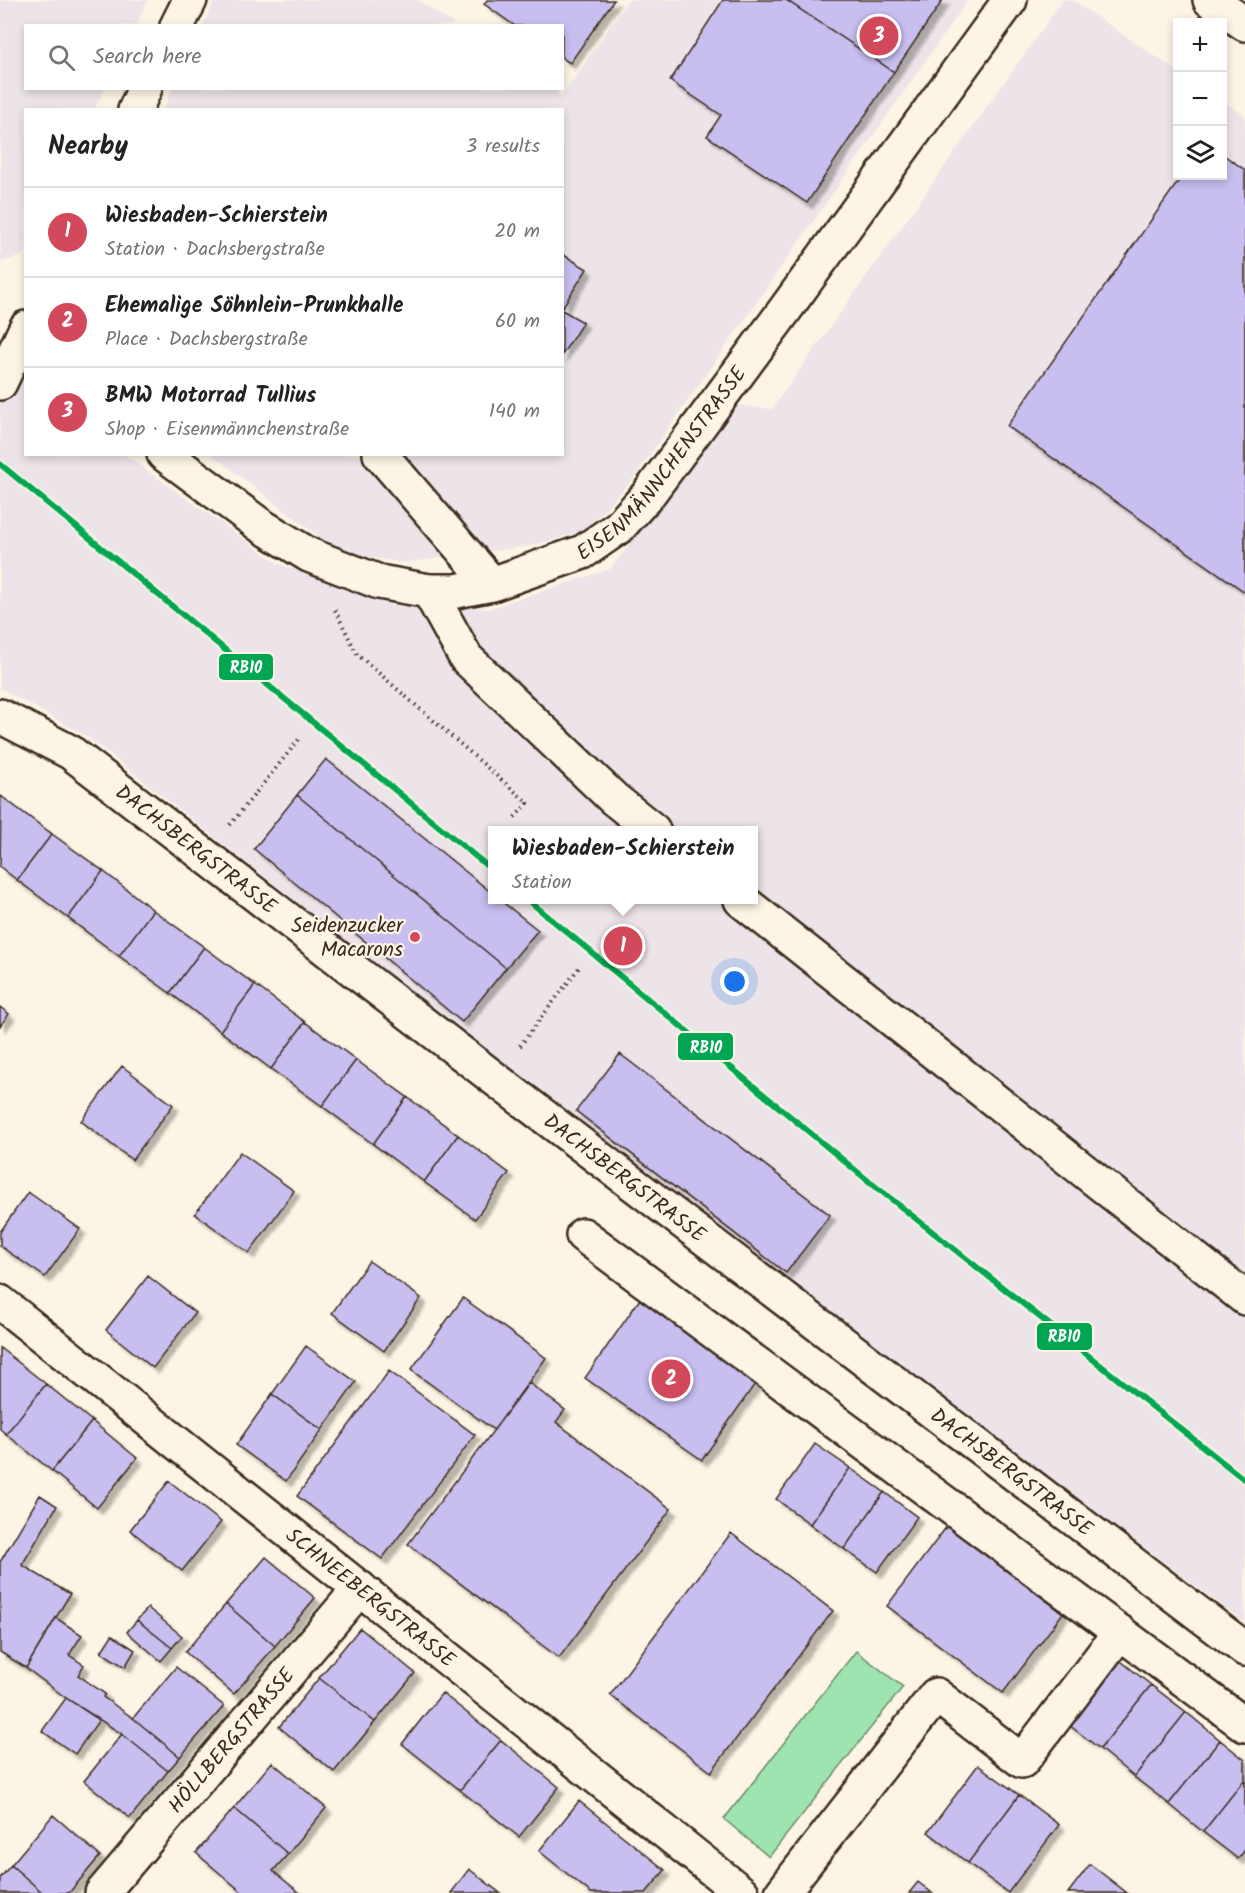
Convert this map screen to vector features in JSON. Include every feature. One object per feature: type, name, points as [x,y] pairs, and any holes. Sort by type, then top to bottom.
[{"type":"street","points":[[178,24],[190,0]]},
{"type":"street","name":"EISENMÄNNCHENSTRASSE","points":[[167,456],[260,525],[309,555],[379,582],[429,591],[456,591],[492,584],[583,552],[619,527],[640,504],[779,318],[1010,0]]},
{"type":"street","points":[[1210,0],[1245,24]]},
{"type":"street","points":[[136,108],[144,90]]},
{"type":"street","points":[[0,383],[17,340]]},
{"type":"street","points":[[382,456],[492,584]]},
{"type":"street","points":[[429,591],[466,658],[614,799],[647,826]]},
{"type":"street","name":"DACHSBERGSTRASSE","points":[[0,716],[70,752],[495,1079],[1245,1649]]},
{"type":"street","points":[[746,904],[1245,1298]]},
{"type":"street","points":[[583,1235],[1245,1725]]},
{"type":"street","name":"SCHNEEBERGSTRASSE","points":[[0,1302],[742,1893]]},
{"type":"street","name":"HÖLLBERGSTRASSE","points":[[102,1893],[360,1588]]},
{"type":"street","points":[[782,1893],[936,1695],[1022,1761],[1120,1632]]},
{"type":"path","points":[[309,555],[357,654],[528,803],[513,819]]},
{"type":"path","points":[[205,856],[300,738]]},
{"type":"path","points":[[495,1079],[581,965]]},
{"type":"shaded area","points":[[0,0],[148,0],[136,24],[24,24],[24,90],[104,90],[95,108],[24,108],[24,252],[22,256],[1,262]]},
{"type":"shaded area","points":[[215,0],[417,0],[454,24],[203,24]]},
{"type":"shaded area","points":[[628,0],[968,0],[633,479],[584,531],[530,546],[403,563],[338,551],[213,456],[564,456],[564,108],[164,108],[172,90],[554,90],[562,96]]},
{"type":"shaded area","points":[[1063,0],[1072,0],[1173,68],[1173,180],[1227,180],[1227,104],[1245,116],[1245,1623],[545,1098],[85,735],[0,688],[0,360],[24,380],[24,456],[126,456],[279,564],[383,600],[488,609],[610,569],[739,405],[772,409]]},
{"type":"green space","points":[[856,1651],[903,1687],[769,1857],[724,1819]]},
{"type":"building","points":[[487,0],[614,0],[570,63],[564,59],[564,24],[512,24],[484,4]]},
{"type":"building","points":[[723,0],[786,0],[894,72],[807,203],[707,136],[721,115],[670,81]]},
{"type":"building","points":[[786,0],[943,0],[894,72]]},
{"type":"building","points":[[1227,157],[1245,170],[1245,592],[1007,426],[1179,180],[1227,180]]},
{"type":"building","points":[[564,255],[587,269],[564,305]]},
{"type":"building","points":[[564,311],[583,322],[564,352]]},
{"type":"building","points":[[326,759],[488,890],[488,904],[505,904],[538,930],[506,968],[297,795]]},
{"type":"building","points":[[297,795],[506,968],[462,1022],[254,849]]},
{"type":"building","points":[[1,796],[52,834],[17,880],[0,867]]},
{"type":"building","points":[[52,834],[103,871],[68,918],[17,880]]},
{"type":"building","points":[[103,871],[153,910],[119,956],[68,918]]},
{"type":"building","points":[[153,910],[204,947],[170,993],[119,956]]},
{"type":"building","points":[[204,947],[255,985],[220,1031],[170,993]]},
{"type":"building","points":[[255,985],[305,1022],[271,1069],[220,1031]]},
{"type":"building","points":[[0,1007],[9,1014],[0,1026]]},
{"type":"building","points":[[305,1022],[356,1060],[322,1106],[271,1069]]},
{"type":"building","points":[[620,1054],[830,1215],[786,1273],[576,1111]]},
{"type":"building","points":[[356,1060],[407,1097],[373,1144],[322,1106]]},
{"type":"building","points":[[122,1066],[173,1105],[132,1160],[81,1121]]},
{"type":"building","points":[[407,1097],[458,1135],[424,1182],[373,1144]]},
{"type":"building","points":[[458,1135],[509,1173],[475,1219],[424,1182]]},
{"type":"building","points":[[240,1152],[294,1191],[249,1253],[195,1214]]},
{"type":"building","points":[[28,1192],[80,1229],[45,1277],[0,1246],[0,1232]]},
{"type":"building","points":[[369,1261],[421,1298],[384,1351],[332,1313]]},
{"type":"building","points":[[148,1276],[195,1313],[153,1368],[106,1330]]},
{"type":"building","points":[[463,1298],[546,1358],[494,1430],[411,1370]]},
{"type":"building","points":[[640,1299],[757,1381],[702,1460],[585,1378]]},
{"type":"building","points":[[306,1346],[356,1382],[322,1430],[272,1394]]},
{"type":"building","points":[[0,1348],[46,1384],[6,1434],[0,1429]]},
{"type":"building","points":[[389,1371],[475,1435],[382,1559],[297,1496]]},
{"type":"building","points":[[529,1383],[565,1410],[556,1422],[671,1509],[559,1658],[408,1544]]},
{"type":"building","points":[[46,1384],[92,1421],[52,1471],[6,1434]]},
{"type":"building","points":[[272,1394],[322,1430],[286,1481],[236,1445]]},
{"type":"building","points":[[92,1421],[137,1458],[97,1508],[52,1471]]},
{"type":"building","points":[[815,1444],[850,1468],[810,1524],[776,1499]]},
{"type":"building","points":[[850,1468],[884,1492],[844,1549],[810,1524]]},
{"type":"building","points":[[169,1481],[221,1522],[182,1571],[130,1530]]},
{"type":"building","points":[[884,1492],[917,1517],[877,1572],[844,1549]]},
{"type":"building","points":[[40,1495],[57,1506],[22,1565],[70,1594],[26,1668],[0,1652],[0,1562]]},
{"type":"building","points":[[947,1526],[1063,1613],[1003,1693],[887,1606]]},
{"type":"building","points":[[731,1533],[833,1611],[711,1772],[610,1695]]},
{"type":"building","points":[[266,1557],[315,1598],[275,1646],[226,1604]]},
{"type":"building","points":[[226,1604],[275,1646],[234,1694],[185,1652]]},
{"type":"building","points":[[148,1608],[182,1636],[172,1648],[137,1620]]},
{"type":"building","points":[[56,1618],[82,1635],[69,1655],[84,1665],[78,1675],[105,1694],[103,1697],[133,1718],[180,1757],[168,1771],[122,1734],[66,1698],[26,1668]]},
{"type":"building","points":[[137,1620],[172,1648],[161,1661],[127,1632]]},
{"type":"building","points":[[360,1628],[415,1673],[375,1722],[319,1678]]},
{"type":"building","points":[[112,1635],[135,1650],[125,1667],[101,1652]]},
{"type":"building","points":[[1117,1658],[1151,1685],[1100,1749],[1065,1722]]},
{"type":"building","points":[[176,1667],[224,1706],[180,1757],[133,1718]]},
{"type":"building","points":[[319,1678],[375,1722],[334,1772],[279,1727]]},
{"type":"building","points":[[1151,1685],[1186,1712],[1134,1777],[1100,1749]]},
{"type":"building","points":[[442,1693],[501,1740],[460,1790],[402,1744]]},
{"type":"building","points":[[66,1698],[99,1720],[75,1754],[42,1731]]},
{"type":"building","points":[[1186,1712],[1220,1740],[1169,1804],[1134,1777]]},
{"type":"building","points":[[122,1734],[168,1771],[130,1818],[84,1781]]},
{"type":"building","points":[[501,1740],[559,1787],[519,1837],[460,1790]]},
{"type":"building","points":[[1220,1740],[1245,1760],[1245,1779],[1203,1832],[1169,1804]]},
{"type":"building","points":[[272,1762],[326,1808],[288,1854],[234,1808]]},
{"type":"building","points":[[978,1765],[1019,1795],[968,1863],[928,1832]]},
{"type":"building","points":[[1245,1779],[1245,1850],[1238,1859],[1203,1832]]},
{"type":"building","points":[[1019,1795],[1059,1825],[1008,1893],[968,1863]]},
{"type":"building","points":[[579,1801],[665,1870],[646,1893],[591,1893],[539,1851]]},
{"type":"building","points":[[234,1808],[288,1854],[273,1871],[300,1893],[243,1893],[196,1853]]},
{"type":"building","points":[[53,1815],[100,1856],[69,1893],[43,1893],[11,1865]]},
{"type":"building","points":[[1090,1864],[1127,1893],[1068,1893]]},
{"type":"building","points":[[11,1865],[43,1893],[0,1893],[0,1878]]},
{"type":"building","points":[[469,1869],[500,1893],[451,1893]]},
{"type":"building","points":[[918,1882],[932,1893],[909,1893]]},
{"type":"transit line","name":"RB10","points":[[0,464],[488,867]]},
{"type":"transit line","name":"RB10","points":[[533,904],[866,1179],[1245,1480]]},
{"type":"place","name":"BMW Motorrad Tullius","points":[[879,36]]},
{"type":"place","name":"Seidenzucker Macarons","points":[[415,937]]},
{"type":"place","name":"Wiesbaden-Schierstein","points":[[623,946]]},
{"type":"place","name":"Ehemalige Söhnlein-Prunkhalle","points":[[671,1379]]}]
